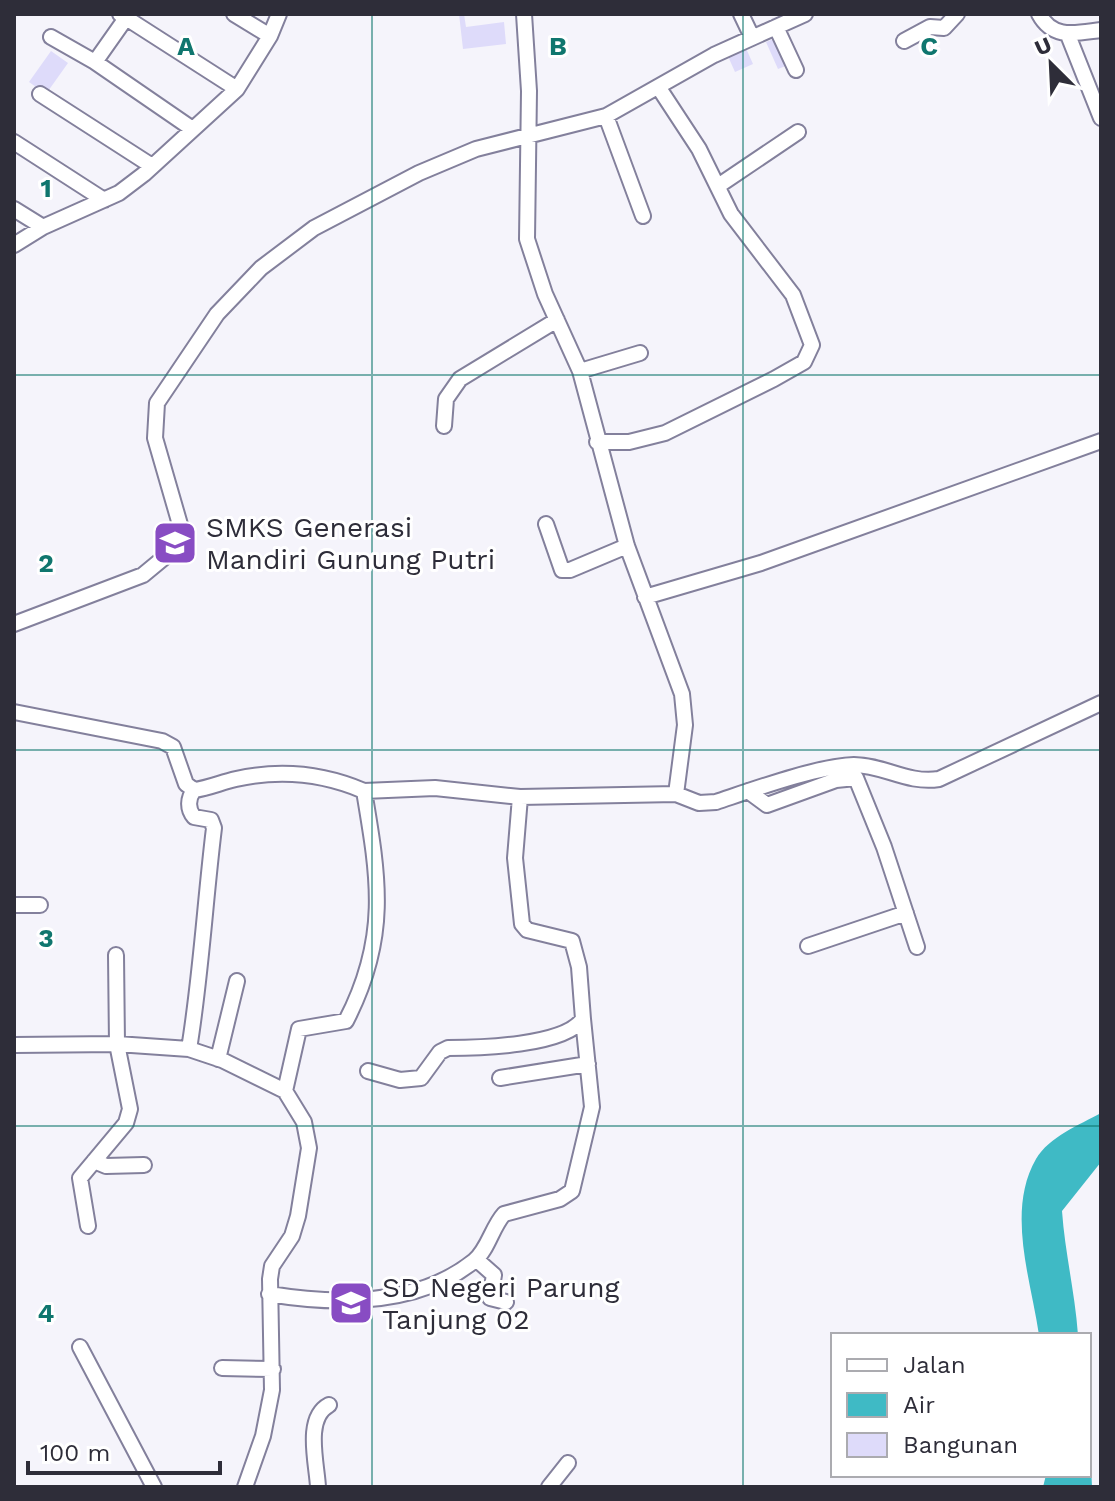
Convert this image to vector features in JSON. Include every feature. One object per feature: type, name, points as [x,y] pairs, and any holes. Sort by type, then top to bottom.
[{"type":"street","points":[[234,14],[270,36]]},
{"type":"street","points":[[14,245],[43,227],[104,200],[134,182],[237,89],[270,36],[279,14]]},
{"type":"street","points":[[524,14],[527,239],[580,371],[627,546],[682,694],[685,725],[676,794]]},
{"type":"street","points":[[741,14],[752,37]]},
{"type":"street","points":[[14,624],[143,575],[172,551],[181,528],[155,438],[157,403],[217,314],[261,268],[314,228],[419,173],[476,149],[606,116],[752,37],[805,14]]},
{"type":"street","points":[[904,41],[930,27],[944,28],[958,14]]},
{"type":"street","points":[[1039,14],[1050,29],[1068,35],[1101,30]]},
{"type":"street","points":[[95,62],[123,16],[237,89]]},
{"type":"street","points":[[776,27],[796,70]]},
{"type":"street","points":[[1068,35],[1101,118]]},
{"type":"street","points":[[51,37],[95,62],[191,128]]},
{"type":"street","points":[[597,442],[629,442],[665,433],[774,379],[810,355],[810,337],[793,295],[731,214],[718,186],[659,88]]},
{"type":"street","points":[[40,94],[152,166]]},
{"type":"street","points":[[606,116],[643,216]]},
{"type":"street","points":[[718,186],[798,132]]},
{"type":"street","points":[[14,142],[104,200]]},
{"type":"street","points":[[14,209],[43,227]]},
{"type":"street","points":[[444,426],[446,399],[460,379],[557,320]]},
{"type":"street","points":[[580,371],[640,353]]},
{"type":"street","points":[[645,597],[761,563],[1101,441]]},
{"type":"street","points":[[546,524],[562,570],[570,570],[627,546]]},
{"type":"street","points":[[189,1049],[200,983],[206,883],[214,828],[211,820],[199,819],[190,813],[190,798],[194,790],[240,778],[288,772],[316,775],[364,791],[435,788],[520,797],[676,794],[699,803],[853,765],[921,782],[939,779],[1101,703]]},
{"type":"street","points":[[14,712],[162,741],[173,747],[186,784],[194,790]]},
{"type":"street","points":[[748,791],[767,805],[836,780],[856,778],[917,947]]},
{"type":"street","points":[[285,1091],[299,1029],[346,1021],[369,966],[375,937],[378,869],[364,791]]},
{"type":"street","points":[[269,1294],[342,1300],[394,1296],[432,1284],[477,1260],[504,1214],[560,1199],[572,1191],[579,1175],[592,1107],[579,967],[572,941],[527,930],[522,924],[515,858],[520,797]]},
{"type":"street","points":[[14,905],[40,905]]},
{"type":"street","points":[[808,946],[906,913]]},
{"type":"street","points":[[88,1226],[80,1178],[126,1123],[130,1109],[117,1044],[116,955]]},
{"type":"street","points":[[218,1059],[237,981]]},
{"type":"street","points":[[368,1071],[400,1080],[421,1078],[440,1052],[448,1048],[522,1042],[565,1033],[583,1019]]},
{"type":"street","points":[[14,1045],[117,1044],[189,1049],[218,1059],[285,1091],[304,1122],[309,1148],[298,1216],[292,1236],[272,1266],[269,1294],[273,1369],[263,1436],[245,1487]]},
{"type":"street","points":[[500,1078],[588,1064]]},
{"type":"street","points":[[94,1161],[106,1166],[144,1165]]},
{"type":"street","points":[[477,1260],[494,1275],[490,1298],[506,1302]]},
{"type":"street","points":[[80,1347],[154,1487]]},
{"type":"street","points":[[222,1368],[273,1369]]},
{"type":"street","points":[[318,1487],[315,1419],[321,1409],[329,1405]]},
{"type":"street","points":[[549,1487],[568,1463]]},
{"type":"water","points":[[1101,1113],[1101,1162],[1062,1211],[1078,1333],[1039,1333],[1023,1246],[1023,1201],[1027,1179],[1036,1159],[1065,1132]]},
{"type":"water","points":[[1091,1465],[1092,1487],[1043,1487],[1046,1477],[1091,1477]]},
{"type":"building","points":[[459,14],[464,14],[466,27],[504,22],[506,44],[463,49]]},
{"type":"building","points":[[776,38],[788,65],[778,69],[766,42]]},
{"type":"building","points":[[745,46],[753,64],[735,72],[727,54]]},
{"type":"building","points":[[51,51],[68,63],[46,94],[29,82]]},
{"type":"place","name":"SMKS Generasi Mandiri Gunung Putri","points":[[175,543]]},
{"type":"place","name":"SD Negeri Parung Tanjung 02","points":[[351,1303]]}]
